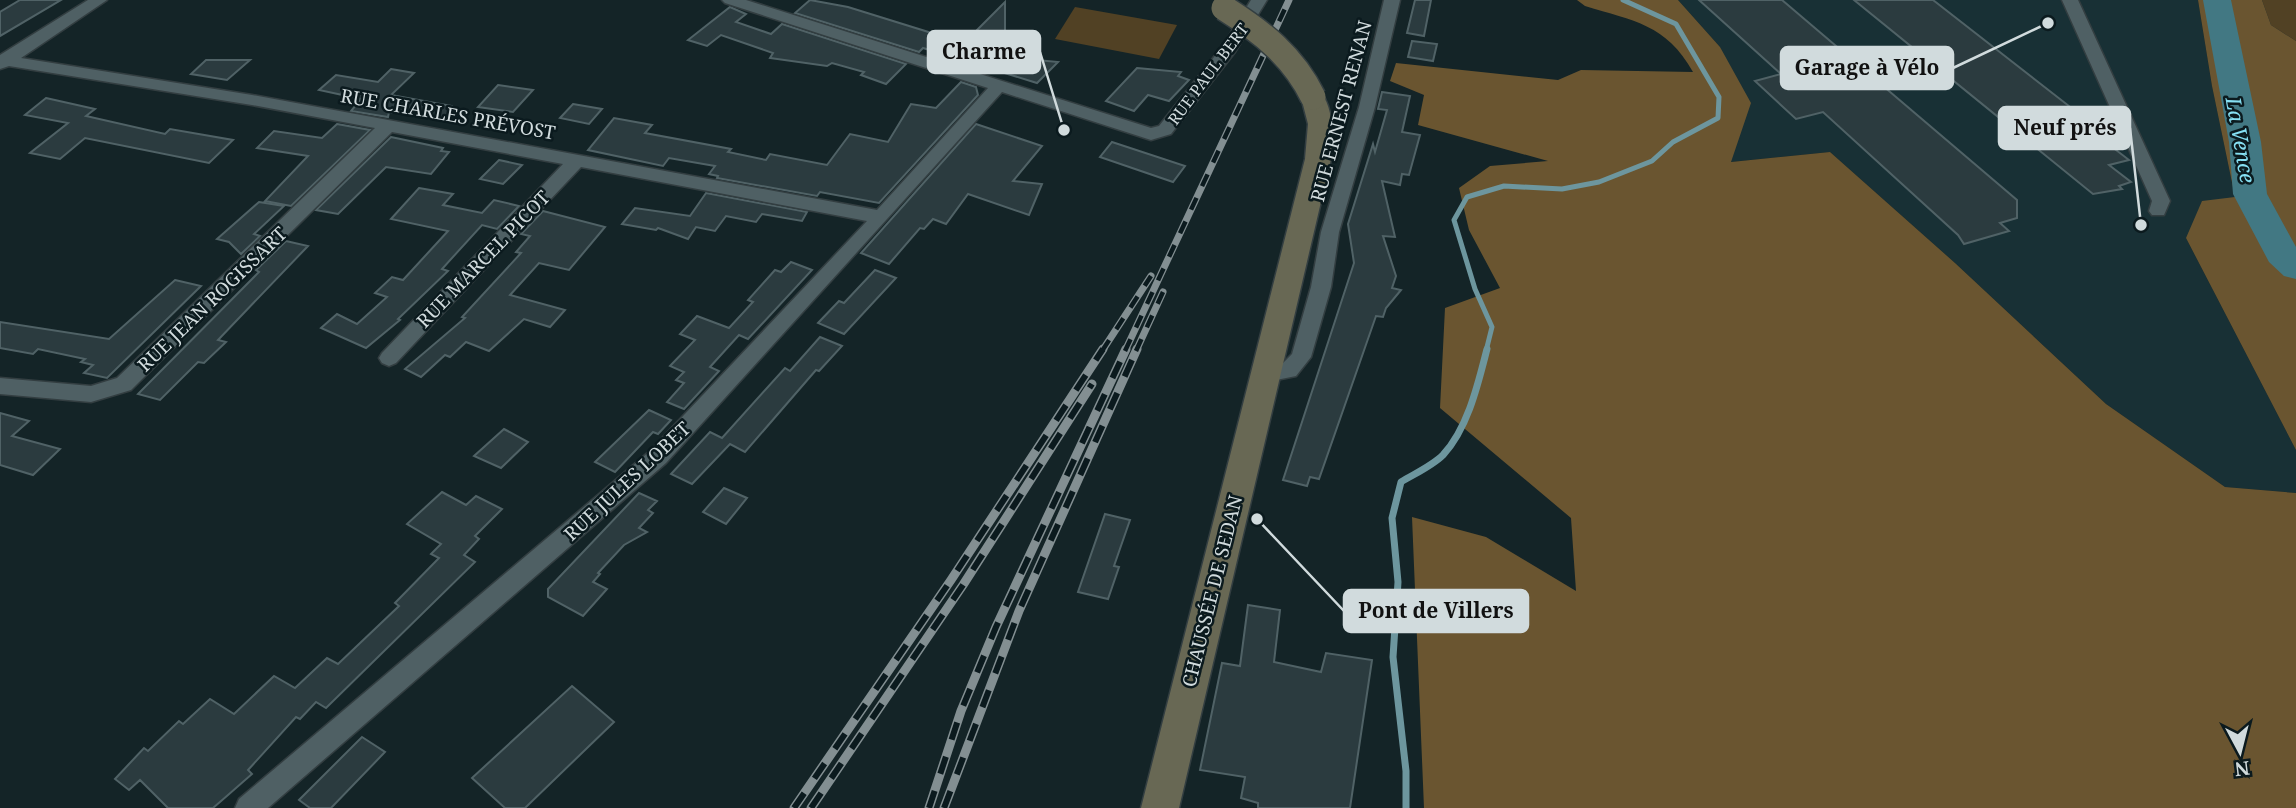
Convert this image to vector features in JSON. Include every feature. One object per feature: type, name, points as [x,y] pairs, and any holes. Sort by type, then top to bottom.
[{"type":"main road","name":"CHAUSSÉE DE SEDAN","points":[[1160,808],[1168,766],[1318,159],[1320,124],[1313,97],[1300,72],[1280,47],[1250,23],[1216,4]]},
{"type":"street","points":[[2,62],[99,0]]},
{"type":"street","name":"RUE PAUL BERT","points":[[730,0],[1151,134],[1165,130],[1229,50],[1259,0]]},
{"type":"street","points":[[772,13],[788,0]]},
{"type":"street","name":"RUE ERNEST RENAN","points":[[1266,374],[1289,370],[1301,357],[1327,262],[1331,232],[1367,107],[1392,0]]},
{"type":"street","points":[[2070,0],[2161,201],[2158,211]]},
{"type":"street","name":"RUE CHARLES PRÉVOST","points":[[2,62],[239,97],[881,218]]},
{"type":"street","name":"RUE JULES LOBET","points":[[248,808],[658,457],[881,218],[999,86]]},
{"type":"street","name":"RUE JEAN ROGISSART","points":[[0,386],[91,394],[124,384],[389,125]]},
{"type":"street","name":"RUE MARCEL PICOT","points":[[389,358],[578,159]]},
{"type":"shaded area","points":[[1577,0],[1678,0],[1720,47],[1751,103],[1731,162],[1830,152],[1955,263],[2106,404],[2225,487],[2296,493],[2296,808],[1424,808],[1412,517],[1486,537],[1576,591],[1571,518],[1440,408],[1445,308],[1500,288],[1469,230],[1459,188],[1490,166],[1548,161],[1418,125],[1424,95],[1390,81],[1396,63],[1558,80],[1581,70],[1693,72],[1683,56],[1660,34],[1634,21],[1585,6]]},
{"type":"shaded area","points":[[1678,0],[2198,0],[2212,86],[2235,197],[2186,238],[2296,450],[2296,493],[2225,487],[2106,404],[1955,263],[1830,152],[1730,162],[1720,47]]},
{"type":"shaded area","points":[[2198,0],[2262,0],[2271,25],[2296,41],[2296,450],[2186,238],[2202,201],[2235,197],[2212,86]]},
{"type":"shaded area","points":[[2262,0],[2296,0],[2296,41],[2271,25]]},
{"type":"shaded area","points":[[1075,7],[1177,25],[1159,59],[1055,39]]},
{"type":"building","points":[[20,0],[61,0],[0,36],[0,12]]},
{"type":"building","points":[[810,0],[848,7],[964,43],[1005,2],[1005,57],[1058,62],[1037,83],[923,48],[919,52],[795,13]]},
{"type":"building","points":[[1415,0],[1431,0],[1424,36],[1407,33]]},
{"type":"building","points":[[1699,0],[1782,0],[2017,200],[2017,218],[2000,223],[2009,231],[1964,244],[1958,235],[1823,112],[1796,119],[1755,81],[1781,74]]},
{"type":"building","points":[[1854,0],[1933,0],[2110,138],[2103,140],[2129,160],[2109,165],[2131,182],[2119,186],[2122,189],[2093,194]]},
{"type":"building","points":[[730,7],[746,14],[736,22],[771,34],[782,24],[906,64],[886,84],[861,75],[864,72],[832,63],[827,66],[770,58],[773,53],[721,35],[707,46],[688,40]]},
{"type":"building","points":[[1412,41],[1437,44],[1433,61],[1408,57]]},
{"type":"building","points":[[206,60],[250,60],[227,80],[191,74]]},
{"type":"building","points":[[1137,68],[1181,72],[1178,76],[1189,80],[1169,101],[1148,95],[1134,111],[1106,101]]},
{"type":"building","points":[[391,69],[414,73],[391,95],[452,106],[450,120],[389,112],[388,117],[351,111],[361,99],[319,90],[336,75],[378,82]]},
{"type":"building","points":[[961,82],[976,87],[978,95],[879,203],[820,192],[817,196],[717,178],[718,176],[709,174],[715,166],[669,158],[663,166],[588,150],[614,118],[652,125],[645,133],[731,149],[728,152],[766,160],[770,154],[827,165],[850,134],[888,142],[911,104],[936,108]]},
{"type":"building","points":[[498,85],[533,90],[513,112],[478,107]]},
{"type":"building","points":[[1382,92],[1410,96],[1402,132],[1420,135],[1409,175],[1402,174],[1400,185],[1382,181],[1395,237],[1383,236],[1396,276],[1392,288],[1401,290],[1386,308],[1383,317],[1376,316],[1319,479],[1310,477],[1307,486],[1283,480],[1354,263],[1348,224],[1373,144],[1375,152],[1387,110],[1378,109]]},
{"type":"building","points":[[46,98],[95,109],[86,116],[165,134],[170,129],[233,140],[209,163],[85,138],[60,159],[30,153],[68,123],[25,115]]},
{"type":"building","points":[[573,104],[602,109],[589,124],[560,118]]},
{"type":"building","points":[[337,124],[370,130],[291,206],[265,201],[308,156],[257,148],[274,131],[322,138]]},
{"type":"building","points":[[976,124],[1042,146],[1013,181],[1042,184],[1029,215],[968,194],[946,224],[933,219],[924,229],[920,228],[889,264],[861,253]]},
{"type":"building","points":[[391,137],[443,148],[441,151],[449,152],[431,174],[386,167],[338,214],[316,210]]},
{"type":"building","points":[[1112,142],[1185,166],[1173,182],[1100,157]]},
{"type":"building","points":[[499,160],[522,165],[503,184],[480,179]]},
{"type":"building","points":[[419,188],[453,194],[443,205],[482,213],[494,200],[519,206],[497,229],[482,225],[442,269],[448,271],[398,319],[400,320],[366,348],[321,328],[337,314],[357,324],[387,297],[375,293],[392,277],[403,280],[448,231],[391,219]]},
{"type":"building","points":[[706,193],[807,212],[802,221],[762,214],[756,222],[726,216],[715,231],[696,227],[688,239],[658,228],[656,230],[622,224],[635,208],[690,216]]},
{"type":"building","points":[[259,202],[284,206],[254,234],[260,236],[241,254],[229,242],[217,239]]},
{"type":"building","points":[[543,211],[605,227],[569,270],[539,263],[510,295],[565,310],[550,327],[524,319],[489,351],[466,342],[450,357],[445,355],[421,377],[405,369],[465,318],[462,317],[521,253],[516,252],[530,236],[521,234]]},
{"type":"building","points":[[286,241],[308,246],[218,340],[226,342],[204,363],[198,362],[160,400],[138,394],[259,272],[256,270]]},
{"type":"building","points":[[791,262],[812,270],[748,339],[739,335],[710,367],[719,371],[684,409],[667,402],[684,383],[676,380],[684,372],[670,366],[695,340],[680,334],[697,316],[729,328],[753,302],[748,300],[775,270],[781,272]]},
{"type":"building","points":[[875,270],[896,278],[844,334],[818,323],[839,301],[844,303]]},
{"type":"building","points":[[175,280],[201,286],[107,378],[84,373],[93,365],[81,362],[85,359],[38,349],[33,354],[0,348],[0,322],[109,339]]},
{"type":"building","points":[[820,337],[842,346],[819,371],[816,370],[745,452],[730,444],[692,484],[671,474],[710,432],[722,438],[785,368],[790,371]]},
{"type":"building","points":[[649,410],[671,420],[658,434],[653,432],[615,472],[595,462]]},
{"type":"building","points":[[0,413],[29,421],[12,436],[60,449],[33,475],[0,465]]},
{"type":"building","points":[[504,429],[528,442],[501,468],[474,456]]},
{"type":"building","points":[[724,488],[747,498],[726,524],[703,512]]},
{"type":"building","points":[[442,492],[466,505],[476,496],[502,509],[475,536],[479,539],[464,555],[475,562],[326,708],[316,702],[300,719],[296,717],[248,770],[252,774],[213,808],[168,808],[140,780],[129,790],[115,779],[144,748],[148,751],[179,721],[183,724],[210,699],[234,714],[274,676],[295,688],[327,658],[338,664],[399,606],[395,603],[439,558],[431,554],[441,544],[407,524]]},
{"type":"building","points":[[639,493],[657,501],[648,510],[653,513],[639,528],[647,532],[624,545],[598,573],[600,574],[593,582],[607,589],[583,616],[548,597],[548,589]]},
{"type":"building","points":[[1105,514],[1130,520],[1114,566],[1119,567],[1108,599],[1078,592]]},
{"type":"building","points":[[1248,605],[1280,610],[1274,662],[1321,672],[1326,653],[1372,660],[1350,808],[1258,808],[1258,803],[1241,798],[1245,777],[1200,770],[1222,663],[1240,666]]},
{"type":"building","points":[[572,686],[614,722],[525,808],[505,808],[472,778]]},
{"type":"building","points":[[362,737],[385,752],[331,808],[310,808],[299,800]]},
{"type":"waterway","points":[[1486,351],[1492,327],[1475,289],[1454,220],[1467,197],[1504,186],[1562,189],[1599,182],[1652,161],[1673,142],[1718,118],[1719,97],[1676,24],[1623,0]]},
{"type":"waterway","name":"La Vence","points":[[2217,0],[2245,142],[2250,194],[2281,253],[2296,267]]},
{"type":"waterway","points":[[1406,808],[1406,771],[1393,657],[1398,582],[1392,518],[1401,482],[1439,459],[1459,432],[1471,405],[1487,349]]},
{"type":"railway","points":[[1125,351],[1289,0]]},
{"type":"railway","points":[[1102,351],[1151,276]]},
{"type":"railway","points":[[1136,351],[1163,292]]},
{"type":"railway","points":[[794,808],[951,580],[1103,349]]},
{"type":"railway","points":[[929,808],[961,711],[996,627],[1126,349]]},
{"type":"railway","points":[[944,808],[1019,611],[1137,349]]},
{"type":"railway","points":[[811,808],[963,585],[1092,384]]},
{"type":"place","name":"Garage à Vélo","points":[[2048,23]]},
{"type":"place","name":"Charme","points":[[1064,130]]},
{"type":"place","name":"Neuf prés","points":[[2141,225]]},
{"type":"place","name":"Pont de Villers","points":[[1257,519]]}]
